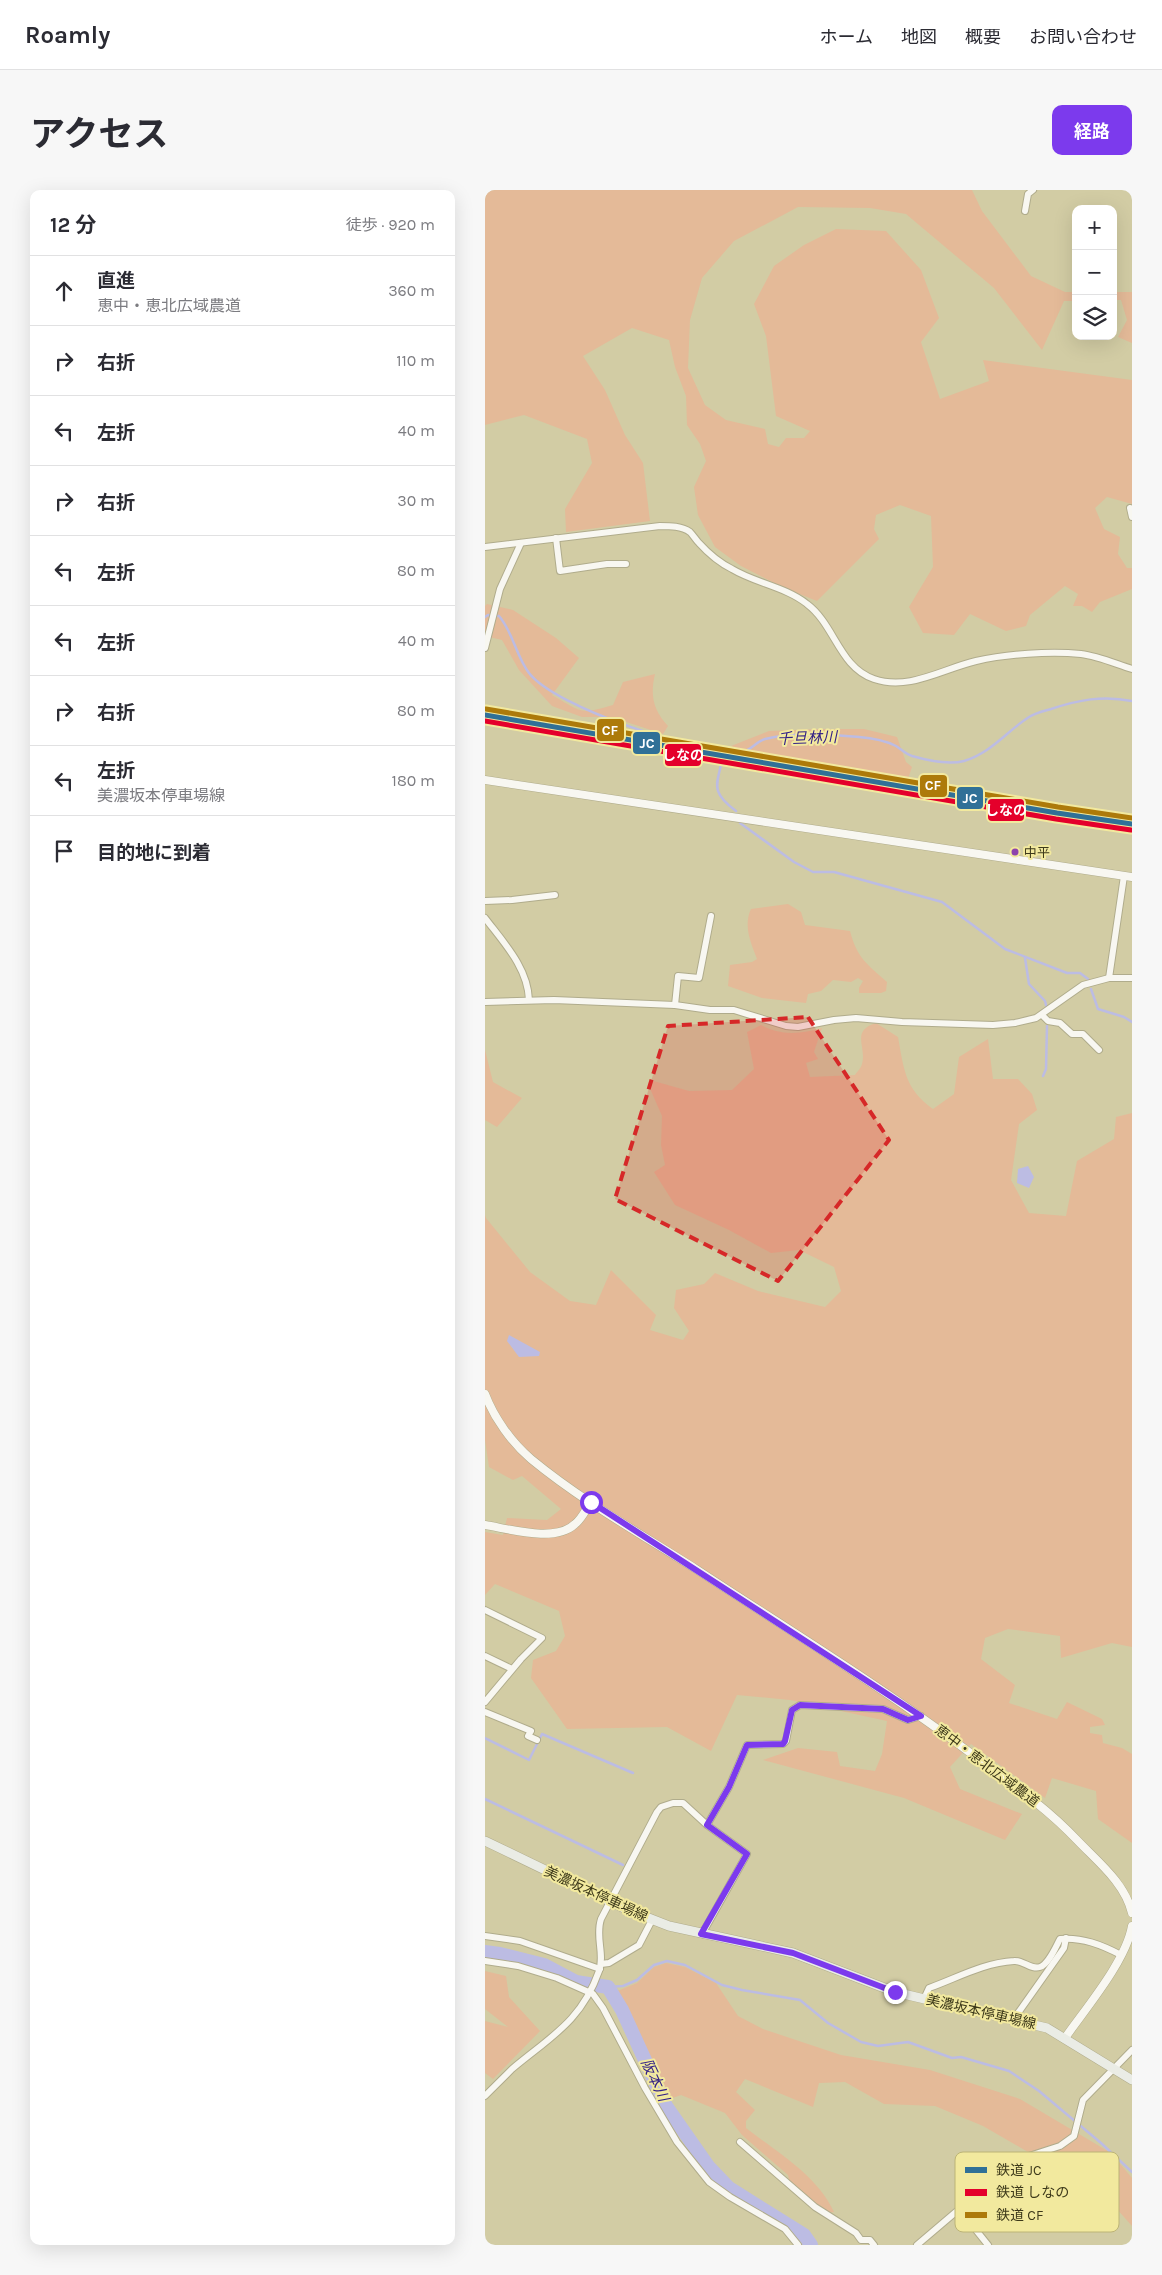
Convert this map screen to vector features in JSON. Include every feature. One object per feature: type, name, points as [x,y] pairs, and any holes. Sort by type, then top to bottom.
[{"type":"main road","name":"美濃坂本停車場線","points":[[485,1841],[652,1920],[701,1934],[793,1953],[868,1983],[1041,2026],[1065,2038],[1132,2080]]},
{"type":"street","points":[[1025,211],[1028,194],[1033,190]]},
{"type":"street","points":[[1130,508],[1132,517]]},
{"type":"street","points":[[485,547],[660,526],[675,526],[689,531],[708,552],[732,570],[792,595],[807,604],[822,620],[851,664],[859,672],[881,681],[903,683],[975,661],[997,657],[1044,654],[1083,654],[1132,668]]},
{"type":"street","points":[[556,538],[560,571],[607,564],[626,564]]},
{"type":"street","points":[[485,648],[500,588],[521,543]]},
{"type":"street","points":[[485,780],[1128,876],[1109,978]]},
{"type":"street","points":[[485,901],[555,895]]},
{"type":"street","points":[[675,1005],[678,976],[699,978],[711,916]]},
{"type":"street","points":[[485,918],[514,957],[525,977],[529,1000]]},
{"type":"street","points":[[485,1002],[529,1000],[675,1005],[710,1010],[734,1010],[786,1026],[799,1027],[856,1018],[902,1022],[993,1025],[1029,1021],[1042,1015],[1083,985],[1109,978],[1132,978]]},
{"type":"street","points":[[1042,1015],[1048,1022],[1060,1024],[1072,1034],[1083,1034],[1099,1050]]},
{"type":"street","name":"恵中・恵北広域農道","points":[[485,1394],[499,1422],[530,1459],[591,1502],[921,1716],[1037,1802],[1062,1824],[1119,1885],[1127,1898],[1132,1913]]},
{"type":"street","points":[[485,1526],[554,1535],[567,1531],[576,1524],[591,1502]]},
{"type":"street","points":[[485,1610],[542,1638],[512,1669],[485,1702]]},
{"type":"street","points":[[485,1656],[512,1669]]},
{"type":"street","points":[[707,1825],[729,1787],[747,1745],[783,1744],[792,1710],[800,1705],[883,1709],[908,1720],[921,1716]]},
{"type":"street","points":[[485,1712],[531,1731],[528,1736],[537,1740]]},
{"type":"street","points":[[485,2096],[511,2070],[566,2026],[589,1993],[600,1967],[598,1926],[657,1812],[661,1807],[673,1803],[683,1803],[707,1825],[747,1854],[701,1934]]},
{"type":"street","points":[[485,1936],[520,1941],[600,1967],[639,1945],[652,1920]]},
{"type":"street","points":[[1065,2038],[1106,1980],[1121,1955],[1128,1941],[1132,1926]]},
{"type":"street","points":[[1016,2021],[1018,2013],[1064,1948],[1066,1938]]},
{"type":"street","points":[[924,1998],[929,1988],[986,1966],[1017,1960],[1035,1968],[1039,1967],[1046,1961],[1060,1939],[1087,1940],[1121,1955]]},
{"type":"street","points":[[485,1961],[519,1966],[557,1978],[589,1993],[603,2008],[645,2088],[677,2142],[709,2182],[785,2230],[797,2245]]},
{"type":"street","points":[[1042,2152],[1060,2146],[1074,2136],[1083,2100],[1132,2050]]},
{"type":"street","points":[[740,2142],[815,2207],[856,2233],[861,2240],[870,2240],[874,2245]]},
{"type":"street","points":[[917,2245],[955,2214]]},
{"type":"street","points":[[978,2232],[988,2245]]},
{"type":"highlighted area","points":[[808,1017],[889,1140],[778,1281],[615,1199],[668,1026]]},
{"type":"shaded area","points":[[485,190],[972,190],[982,211],[1031,276],[1065,292],[1072,292],[1072,301],[1064,301],[1042,350],[994,288],[906,214],[870,208],[798,207],[734,241],[702,278],[690,320],[688,368],[705,405],[726,420],[765,429],[768,444],[779,447],[786,438],[804,438],[810,431],[776,416],[766,336],[754,304],[774,266],[804,245],[836,229],[886,231],[921,270],[939,318],[921,342],[940,399],[989,381],[983,360],[1132,380],[1132,504],[1107,497],[1095,508],[1104,529],[1120,537],[1118,554],[1127,568],[1132,568],[1132,589],[1100,602],[1092,612],[1082,606],[1073,606],[1078,594],[1065,586],[1030,615],[1026,626],[1006,631],[970,614],[954,635],[923,633],[909,607],[933,567],[931,516],[900,505],[876,515],[874,529],[879,539],[817,601],[782,587],[741,566],[715,547],[698,515],[694,487],[706,461],[700,444],[687,425],[686,396],[675,367],[669,340],[632,328],[583,356],[605,390],[625,435],[643,463],[650,521],[566,532],[565,509],[592,463],[587,439],[524,415],[485,425]]},
{"type":"shaded area","points":[[1117,292],[1132,292],[1132,343],[1118,337],[1127,320],[1121,300],[1117,300]]},
{"type":"shaded area","points":[[487,604],[513,610],[556,638],[579,658],[552,695],[576,708],[587,711],[613,705],[623,682],[655,674],[654,702],[659,714],[668,726],[663,734],[611,717],[582,717],[552,706],[519,670],[502,640],[485,636],[485,606]]},
{"type":"shaded area","points":[[864,729],[897,737],[906,762],[912,767],[907,782],[753,757],[731,746],[769,731]]},
{"type":"shaded area","points":[[788,904],[801,912],[805,925],[850,931],[860,954],[868,965],[887,982],[886,991],[881,993],[859,993],[859,988],[863,981],[858,978],[851,982],[833,980],[821,991],[808,994],[806,1003],[762,998],[728,986],[730,965],[752,962],[757,959],[750,941],[748,928],[751,909]]},
{"type":"shaded area","points":[[876,1023],[898,1037],[907,1078],[917,1094],[933,1109],[954,1094],[959,1057],[988,1039],[993,1079],[1018,1079],[1032,1094],[1037,1110],[1019,1124],[1011,1180],[1029,1213],[1066,1216],[1077,1161],[1114,1139],[1116,1117],[1132,1113],[1132,1647],[1112,1643],[1061,1658],[1060,1636],[1008,1629],[985,1638],[981,1659],[1015,1685],[1009,1703],[1057,1719],[1067,1702],[1102,1719],[1105,1725],[1090,1727],[1090,1733],[1102,1735],[1103,1743],[1122,1748],[1132,1754],[1132,1843],[1098,1819],[1096,1791],[1052,1778],[1045,1798],[971,1744],[950,1767],[960,1789],[1022,1814],[1005,1840],[904,1798],[763,1760],[798,1748],[837,1752],[840,1766],[875,1771],[882,1754],[887,1721],[790,1700],[737,1695],[711,1751],[667,1727],[567,1729],[531,1678],[533,1660],[556,1651],[565,1636],[559,1611],[495,1584],[485,1595],[485,1532],[503,1535],[507,1518],[547,1520],[561,1509],[522,1476],[513,1480],[489,1467],[485,1440],[485,1215],[530,1272],[570,1301],[596,1305],[611,1270],[656,1315],[650,1330],[683,1340],[689,1331],[674,1308],[676,1290],[704,1284],[715,1273],[758,1291],[825,1307],[841,1291],[834,1267],[799,1250],[771,1253],[729,1230],[675,1205],[654,1172],[665,1165],[661,1145],[662,1116],[648,1084],[650,1080],[689,1091],[732,1090],[754,1069],[747,1032],[761,1025],[775,1031],[791,1033],[807,1032],[822,1028],[814,1052],[818,1059],[806,1063],[810,1077],[855,1075],[862,1064],[863,1058],[861,1035],[868,1026]]},
{"type":"shaded area","points":[[485,1050],[493,1082],[522,1098],[497,1127],[485,1120]]},
{"type":"shaded area","points":[[666,1963],[685,1967],[716,1983],[738,2016],[763,2029],[841,2055],[930,2070],[1020,2099],[1109,2152],[1028,2152],[983,2126],[935,2106],[884,2104],[845,2082],[819,2083],[813,2107],[745,2079],[736,2092],[755,2110],[746,2121],[746,2128],[796,2166],[818,2187],[834,2212],[828,2213],[790,2184],[788,2175],[742,2135],[725,2113],[681,2095],[667,2100],[615,1992],[637,1983],[654,1967]]},
{"type":"shaded area","points":[[485,1971],[506,1976],[509,1997],[540,2031],[493,2079],[485,2073],[485,2021],[508,2027],[485,2009]]},
{"type":"shaded area","points":[[1119,2163],[1132,2178],[1132,2226],[1119,2211]]},
{"type":"water","points":[[1028,1166],[1034,1177],[1029,1188],[1017,1183],[1018,1169]]},
{"type":"water","points":[[509,1335],[540,1352],[539,1356],[519,1357],[507,1341]]},
{"type":"waterway","name":"千旦林川","points":[[485,617],[488,615],[499,616],[508,629],[529,673],[544,687],[597,714],[629,726],[662,737],[721,751],[742,752],[762,740],[776,737],[836,735],[864,737],[887,742],[912,756],[924,759],[938,762],[958,762],[982,753],[1037,713],[1091,699],[1111,698],[1132,701]]},
{"type":"waterway","points":[[723,750],[717,784],[718,790],[726,803],[736,811]]},
{"type":"waterway","points":[[740,823],[794,862],[813,872],[834,872],[942,902],[1005,949],[1067,973],[1080,973],[1088,979]]},
{"type":"waterway","points":[[1025,958],[1029,984],[1045,1001],[1047,1009]]},
{"type":"waterway","points":[[1091,989],[1098,1009],[1124,1017],[1132,1022]]},
{"type":"waterway","points":[[1043,1076],[1046,1069],[1047,1026]]},
{"type":"waterway","points":[[485,1738],[529,1760],[542,1734],[633,1773]]},
{"type":"waterway","points":[[485,1799],[623,1865]]},
{"type":"waterway","name":"阪本川","points":[[485,1952],[544,1965],[576,1982],[608,1987],[622,2010],[666,2106],[708,2166],[729,2188],[804,2235],[811,2245]]},
{"type":"waterway","points":[[608,1987],[623,1986],[637,1980],[654,1965],[667,1961],[685,1965],[722,1985],[800,2000],[828,2023],[861,2042],[878,2046],[908,2042],[952,2058],[961,2057],[1009,2071],[1039,2091],[1111,2152]]},
{"type":"waterway","points":[[1119,2160],[1132,2172]]},
{"type":"rail line","name":"CF","points":[[486,709],[1132,818]]},
{"type":"rail line","name":"JC","points":[[485,715],[1057,813],[1132,824]]},
{"type":"rail line","name":"しなの","points":[[485,721],[1056,819],[1131,830]]},
{"type":"place","name":"中平","points":[[1015,852]]},
{"type":"route","points":[[591,1502],[859,1674],[921,1716],[914,1720],[908,1720],[883,1709],[800,1705],[792,1710],[783,1744],[747,1745],[729,1787],[707,1825],[747,1854],[701,1934],[748,1942],[793,1953],[895,1992]]}]
